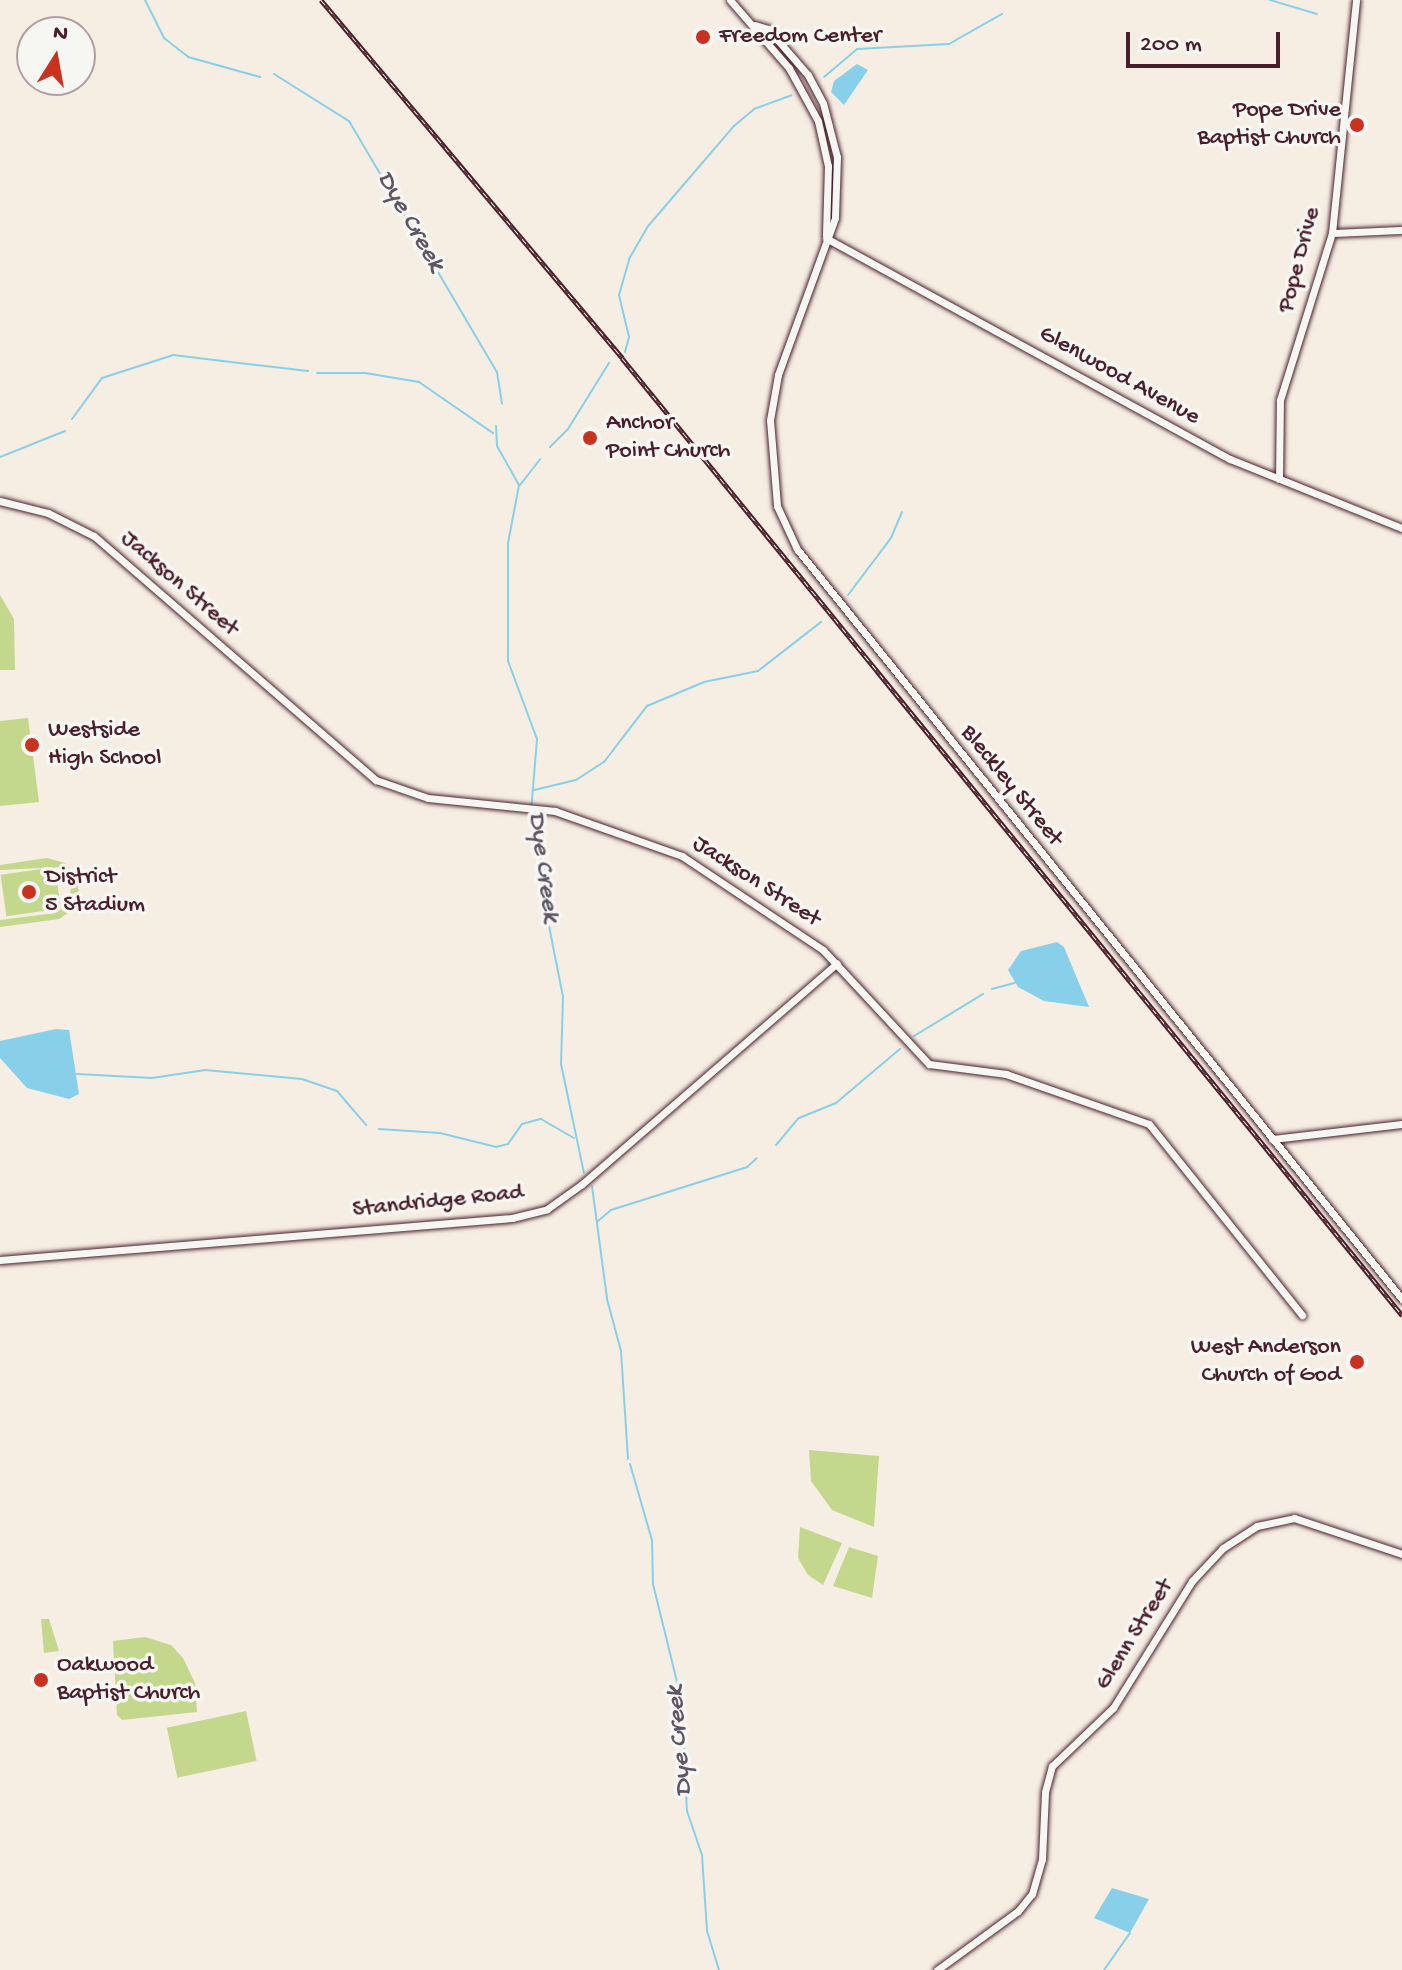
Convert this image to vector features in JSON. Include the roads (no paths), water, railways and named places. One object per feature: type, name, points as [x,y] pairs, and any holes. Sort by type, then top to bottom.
[{"type":"street","name":"Bleckley Street","points":[[730,0],[755,25],[768,29],[796,59],[829,120],[839,181],[835,218],[778,375],[770,420],[777,506],[797,549],[1402,1299]]},
{"type":"street","name":"Pope Drive","points":[[1279,479],[1280,400],[1332,233],[1356,0]]},
{"type":"street","points":[[1332,233],[1402,230]]},
{"type":"street","name":"Glenwood Avenue","points":[[826,238],[1230,459],[1402,528]]},
{"type":"street","name":"Jackson Street","points":[[0,501],[67,521],[104,544],[376,780],[428,798],[540,808],[701,865],[837,963],[929,1064],[1016,1076],[1149,1124],[1302,1315]]},
{"type":"street","name":"Standridge Road","points":[[0,1260],[512,1218],[547,1209],[582,1184],[699,1078],[756,1036],[837,963]]},
{"type":"street","points":[[1272,1139],[1402,1124]]},
{"type":"street","name":"Glenn Street","points":[[937,1970],[1018,1911],[1032,1894],[1041,1868],[1045,1792],[1052,1766],[1113,1708],[1192,1581],[1223,1548],[1257,1526],[1294,1518],[1402,1554]]},
{"type":"water","points":[[857,64],[868,70],[844,105],[831,92],[834,81]]},
{"type":"water","points":[[1057,942],[1064,947],[1089,1007],[1044,1001],[1018,987],[1008,970],[1021,951]]},
{"type":"water","points":[[56,1029],[69,1030],[79,1094],[69,1099],[27,1088],[0,1058],[0,1041]]},
{"type":"water","points":[[1112,1888],[1149,1899],[1130,1933],[1094,1918]]},
{"type":"waterway","name":"Dye Creek","points":[[145,0],[164,38],[188,57],[260,77]]},
{"type":"waterway","points":[[1270,0],[1317,14]]},
{"type":"waterway","points":[[824,77],[857,49],[949,44],[1002,14]]},
{"type":"waterway","name":"Dye Creek","points":[[274,74],[349,121],[497,372],[502,404]]},
{"type":"waterway","points":[[625,352],[629,337],[619,295],[629,259],[649,225],[734,126],[754,109],[792,95]]},
{"type":"waterway","points":[[72,419],[102,378],[173,355],[308,371]]},
{"type":"waterway","points":[[550,447],[568,429],[609,363]]},
{"type":"waterway","points":[[317,373],[365,373],[419,382],[493,433]]},
{"type":"waterway","name":"Dye Creek","points":[[496,426],[497,446],[519,485],[508,543],[508,661],[537,739],[530,824],[550,888],[549,926],[563,997],[561,1064],[584,1173]]},
{"type":"waterway","points":[[0,457],[65,431]]},
{"type":"waterway","points":[[520,485],[540,459]]},
{"type":"waterway","points":[[848,595],[891,538],[902,512]]},
{"type":"waterway","points":[[534,790],[576,780],[604,762],[647,706],[704,682],[758,671],[821,622]]},
{"type":"waterway","points":[[992,989],[1015,983]]},
{"type":"waterway","points":[[914,1036],[983,994]]},
{"type":"waterway","points":[[776,1145],[799,1118],[836,1103],[900,1049]]},
{"type":"waterway","points":[[77,1074],[152,1078],[205,1070],[302,1079],[337,1091],[366,1125]]},
{"type":"waterway","points":[[379,1129],[440,1133],[496,1147],[508,1144],[522,1124],[541,1119],[574,1138]]},
{"type":"waterway","points":[[597,1222],[611,1210],[747,1167],[757,1158]]},
{"type":"waterway","name":"Dye Creek","points":[[592,1186],[607,1299],[621,1351],[628,1459]]},
{"type":"waterway","name":"Dye Creek","points":[[630,1464],[652,1540],[653,1584],[682,1702],[687,1811],[702,1855],[707,1931],[719,1970]]},
{"type":"waterway","points":[[1104,1970],[1130,1933]]},
{"type":"railway","points":[[321,0],[622,358],[1402,1315]]},
{"type":"place","name":"Freedom Center","points":[[703,37]]},
{"type":"place","name":"Pope Drive Baptist Church","points":[[1357,125]]},
{"type":"place","name":"Anchor Point Church","points":[[590,438]]},
{"type":"place","name":"Westside High School","points":[[32,745]]},
{"type":"place","name":"District 5 Stadium","points":[[29,892]]},
{"type":"place","name":"West Anderson Church of God","points":[[1357,1362]]},
{"type":"place","name":"Oakwood Baptist Church","points":[[41,1680]]}]
